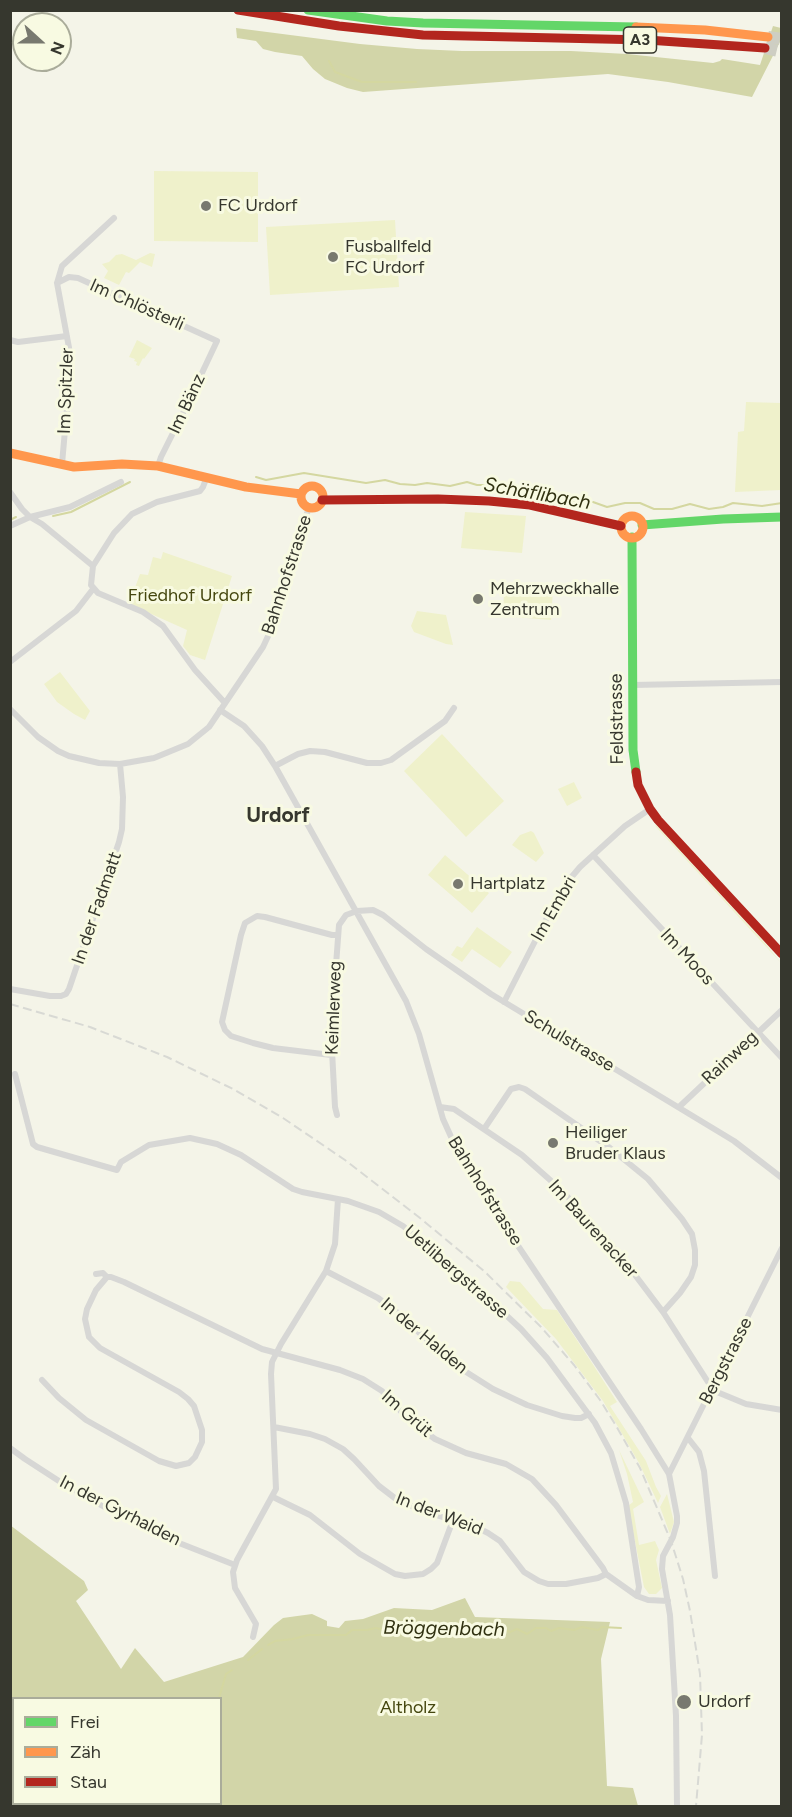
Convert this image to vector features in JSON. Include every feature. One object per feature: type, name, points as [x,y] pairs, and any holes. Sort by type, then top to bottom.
[{"type":"main road","name":"A3","points":[[238,10],[339,26],[423,35],[658,40],[765,48]]},
{"type":"main road","name":"A3","points":[[308,10],[387,21],[516,26],[650,27],[768,37]]},
{"type":"main road","points":[[10,453],[82,467],[122,464],[158,466],[246,487],[301,494]]},
{"type":"main road","points":[[313,486],[322,493],[322,500],[317,507],[309,508],[302,502],[301,494],[306,488],[313,486]]},
{"type":"main road","points":[[322,500],[438,499],[524,504],[621,526]]},
{"type":"main road","points":[[632,516],[638,518],[642,525],[640,534],[632,537],[624,534],[621,526],[626,518],[632,516]]},
{"type":"main road","points":[[642,525],[782,517]]},
{"type":"main road","name":"Feldstrasse","points":[[632,537],[634,765],[638,785],[650,809],[782,954]]},
{"type":"street","points":[[57,283],[62,266],[114,218]]},
{"type":"street","name":"Im Chlösterli","points":[[57,283],[69,277],[78,279],[216,341]]},
{"type":"street","name":"Im Spitzler","points":[[57,283],[70,353],[62,464]]},
{"type":"street","points":[[10,340],[18,342],[67,336]]},
{"type":"street","name":"Im Bänz","points":[[158,466],[216,341]]},
{"type":"street","points":[[206,479],[200,491],[157,502],[132,514],[114,533],[93,566],[91,578],[93,589],[98,593],[143,612],[163,626],[195,670],[225,703]]},
{"type":"street","points":[[10,526],[30,517],[70,507],[121,482]]},
{"type":"street","points":[[10,492],[30,517],[42,524],[93,566]]},
{"type":"street","name":"Bahnhofstrasse","points":[[10,709],[38,737],[64,754],[99,764],[120,764],[154,758],[188,744],[209,727],[263,647],[272,629],[285,573],[309,508]]},
{"type":"street","points":[[10,662],[76,611],[93,589]]},
{"type":"street","points":[[633,685],[782,682]]},
{"type":"street","points":[[275,766],[298,754],[310,751],[324,752],[367,763],[391,760],[445,721],[454,708]]},
{"type":"street","name":"Bahnhofstrasse","points":[[220,710],[244,726],[262,746],[275,766],[406,1001],[419,1034],[448,1134],[502,1222],[669,1474],[677,1516],[675,1530],[662,1563],[670,1615],[677,1727],[677,1806]]},
{"type":"street","name":"In der Fadmatt","points":[[10,989],[50,996],[61,996],[69,990],[123,829],[120,764]]},
{"type":"street","name":"Im Embri","points":[[504,1002],[560,893],[580,867],[625,826],[650,809]]},
{"type":"street","name":"Im Moos","points":[[593,855],[782,1058]]},
{"type":"street","name":"Schulstrasse","points":[[357,911],[374,910],[383,915],[426,949],[504,1002],[743,1147],[782,1178]]},
{"type":"street","name":"Keimlerweg","points":[[337,1115],[331,1055],[338,934],[342,918],[357,911]]},
{"type":"street","points":[[331,1055],[273,1048],[253,1043],[231,1036],[225,1030],[222,1022],[245,923],[257,916],[266,917],[332,935],[338,934]]},
{"type":"street","name":"Rainweg","points":[[679,1107],[782,1010]]},
{"type":"street","name":"Uetlibergstrasse","points":[[15,1074],[33,1144],[37,1147],[117,1170],[121,1162],[149,1145],[190,1138],[217,1144],[229,1149],[293,1189],[367,1207],[388,1217],[404,1226],[454,1267],[521,1329],[547,1358],[589,1414],[611,1453],[626,1503],[639,1587],[637,1596]]},
{"type":"street","points":[[484,1129],[511,1089],[519,1087],[610,1148],[648,1179],[692,1234],[695,1250],[695,1265],[691,1277],[663,1312]]},
{"type":"street","name":"Im Baurenacker","points":[[440,1107],[454,1109],[484,1129],[522,1155],[558,1187],[623,1259],[663,1312],[712,1386]]},
{"type":"street","points":[[253,1637],[257,1624],[232,1579],[235,1565],[273,1497],[276,1482],[272,1362],[326,1271],[335,1244],[338,1199]]},
{"type":"street","name":"Bergstrasse","points":[[669,1474],[782,1248]]},
{"type":"street","name":"In der Halden","points":[[326,1271],[367,1291],[388,1305],[452,1363],[493,1389],[527,1405],[562,1416],[581,1418],[589,1414]]},
{"type":"street","name":"Im Grüt","points":[[96,1274],[103,1273],[107,1277],[124,1282],[262,1349],[352,1374],[381,1391],[409,1420],[435,1439],[454,1449],[506,1464],[522,1472],[547,1494],[606,1574],[637,1596],[648,1600],[668,1601]]},
{"type":"street","points":[[42,1380],[59,1398],[86,1420],[159,1461],[176,1466],[189,1463],[195,1457],[202,1442],[202,1430],[194,1406],[188,1399],[100,1348],[89,1337],[85,1319],[87,1309],[96,1290],[107,1277]]},
{"type":"street","points":[[712,1386],[717,1392],[746,1404],[782,1410]]},
{"type":"street","name":"In der Weid","points":[[273,1427],[325,1438],[354,1459],[388,1494],[412,1506],[478,1528],[495,1537],[524,1572],[538,1581],[548,1584],[566,1584],[598,1578],[606,1574]]},
{"type":"street","points":[[687,1438],[699,1452],[704,1471],[716,1576]]},
{"type":"street","name":"In der Gyrhalden","points":[[10,1448],[62,1483],[115,1513],[235,1565]]},
{"type":"street","points":[[273,1497],[310,1515],[365,1557],[395,1574],[405,1576],[423,1574],[437,1563],[453,1520]]},
{"type":"green space","points":[[773,26],[781,28],[782,38],[752,97],[608,74],[363,92],[325,79],[302,56],[263,49],[256,41],[237,38],[236,28],[417,49],[571,51],[713,63],[722,59],[760,65]]},
{"type":"green space","name":"FC Urdorf","points":[[154,171],[258,172],[258,242],[154,241]]},
{"type":"green space","name":"Fusballfeld FC Urdorf","points":[[395,220],[399,287],[270,295],[266,227]]},
{"type":"green space","points":[[150,253],[155,254],[152,267],[140,262],[129,273],[126,272],[119,285],[104,278],[108,271],[102,264],[109,262],[116,255],[122,254],[136,260]]},
{"type":"green space","points":[[137,340],[152,348],[139,366],[136,365],[135,359],[129,357]]},
{"type":"green space","points":[[746,402],[781,403],[781,490],[735,492],[738,432],[744,431]]},
{"type":"green space","points":[[465,512],[526,516],[522,553],[461,548]]},
{"type":"green space","name":"Friedhof Urdorf","points":[[163,552],[232,576],[205,660],[190,655],[183,646],[187,630],[129,604],[140,574],[148,575],[153,557],[161,559]]},
{"type":"green space","points":[[505,586],[553,590],[551,620],[502,616]]},
{"type":"green space","points":[[417,611],[446,615],[453,645],[414,632],[411,626]]},
{"type":"green space","points":[[60,672],[90,711],[85,720],[57,702],[44,684]]},
{"type":"green space","points":[[442,734],[504,801],[466,837],[404,771]]},
{"type":"green space","points":[[574,782],[582,798],[567,806],[558,789]]},
{"type":"green space","points":[[655,824],[764,942],[781,963],[656,827]]},
{"type":"green space","points":[[531,831],[544,853],[536,862],[512,845],[520,835]]},
{"type":"green space","name":"Hartplatz","points":[[445,855],[489,893],[472,913],[428,875]]},
{"type":"green space","points":[[477,927],[512,952],[500,968],[472,949],[462,962],[451,955],[457,946],[462,948]]},
{"type":"green space","points":[[510,1281],[520,1282],[543,1309],[557,1310],[617,1402],[610,1406],[646,1461],[661,1496],[658,1503],[639,1463],[603,1401],[556,1339],[506,1287]]},
{"type":"green space","points":[[619,1450],[644,1502],[633,1509],[639,1545],[655,1541],[659,1550],[656,1560],[662,1588],[656,1594],[649,1594],[644,1587],[628,1506],[633,1502]]},
{"type":"green space","points":[[667,1494],[674,1522],[670,1534],[660,1507]]},
{"type":"green space","name":"Altholz","points":[[10,1525],[84,1581],[88,1590],[76,1601],[121,1669],[135,1648],[164,1682],[243,1657],[283,1618],[312,1614],[327,1621],[327,1626],[339,1628],[345,1621],[363,1619],[394,1608],[432,1610],[465,1598],[475,1617],[610,1622],[601,1659],[607,1786],[633,1788],[638,1806],[11,1806]]},
{"type":"waterway","points":[[329,61],[335,72],[362,82],[416,82]]},
{"type":"waterway","name":"Schäflibach","points":[[256,477],[266,480],[304,473],[366,483],[385,480],[400,484],[427,483],[450,486],[467,482],[477,485],[495,485],[525,492],[551,492],[560,499],[593,502],[607,507],[625,503],[640,503],[654,509],[672,509],[690,504],[709,509],[733,503],[762,506],[782,503]]},
{"type":"waterway","name":"Schäflibach","points":[[53,516],[71,512],[130,482]]},
{"type":"waterway","name":"Schäflibach","points":[[10,520],[16,517]]},
{"type":"waterway","name":"Bröggenbach","points":[[268,1645],[275,1641],[308,1635],[346,1635],[352,1630],[376,1628],[385,1630],[389,1627],[409,1631],[413,1628],[439,1633],[455,1629],[491,1632],[500,1628],[510,1632],[517,1629],[527,1634],[536,1628],[546,1628],[551,1631],[559,1628],[574,1630],[582,1627],[598,1630],[602,1627],[621,1628]]},
{"type":"waterway","name":"Bröggenbach","points":[[248,1660],[262,1649]]},
{"type":"waterway","name":"Bröggenbach","points":[[219,1697],[226,1674],[232,1670]]},
{"type":"tunnel","points":[[768,37],[782,39]]},
{"type":"tunnel","points":[[765,48],[782,52]]},
{"type":"railway","points":[[10,1004],[90,1027],[167,1057],[233,1089],[283,1118],[345,1160],[484,1271],[541,1327],[574,1365],[600,1400],[640,1468],[671,1541],[683,1579],[700,1674],[702,1735],[696,1806]]},
{"type":"traffic: fast","points":[[308,10],[387,21],[423,23],[636,27]]},
{"type":"traffic: fast","points":[[642,525],[782,517]]},
{"type":"traffic: fast","points":[[632,537],[633,750],[636,772]]},
{"type":"traffic: slow","points":[[636,27],[705,30],[768,37]]},
{"type":"traffic: slow","points":[[10,453],[74,467],[122,464],[158,466],[246,487],[301,494]]},
{"type":"traffic: slow","points":[[312,486],[320,489],[323,497],[320,505],[312,508],[304,505],[301,497],[304,489],[312,486]]},
{"type":"traffic: slow","points":[[632,516],[642,523],[643,527],[636,537],[632,538],[622,531],[621,527],[628,517],[632,516]]},
{"type":"traffic: jam","points":[[238,10],[339,26],[423,35],[647,40],[765,48]]},
{"type":"traffic: jam","points":[[322,500],[489,501],[530,505],[621,526]]},
{"type":"traffic: jam","points":[[636,772],[638,785],[658,820],[782,954]]},
{"type":"place","name":"FC Urdorf","points":[[206,206]]},
{"type":"place","name":"Fusballfeld FC Urdorf","points":[[333,257]]},
{"type":"place","name":"Mehrzweckhalle Zentrum","points":[[478,599]]},
{"type":"place","name":"Hartplatz","points":[[458,884]]},
{"type":"place","name":"Heiliger Bruder Klaus","points":[[553,1143]]},
{"type":"place","name":"Urdorf","points":[[684,1702]]},
{"type":"district","name":"Urdorf","points":[[278,816]]}]
